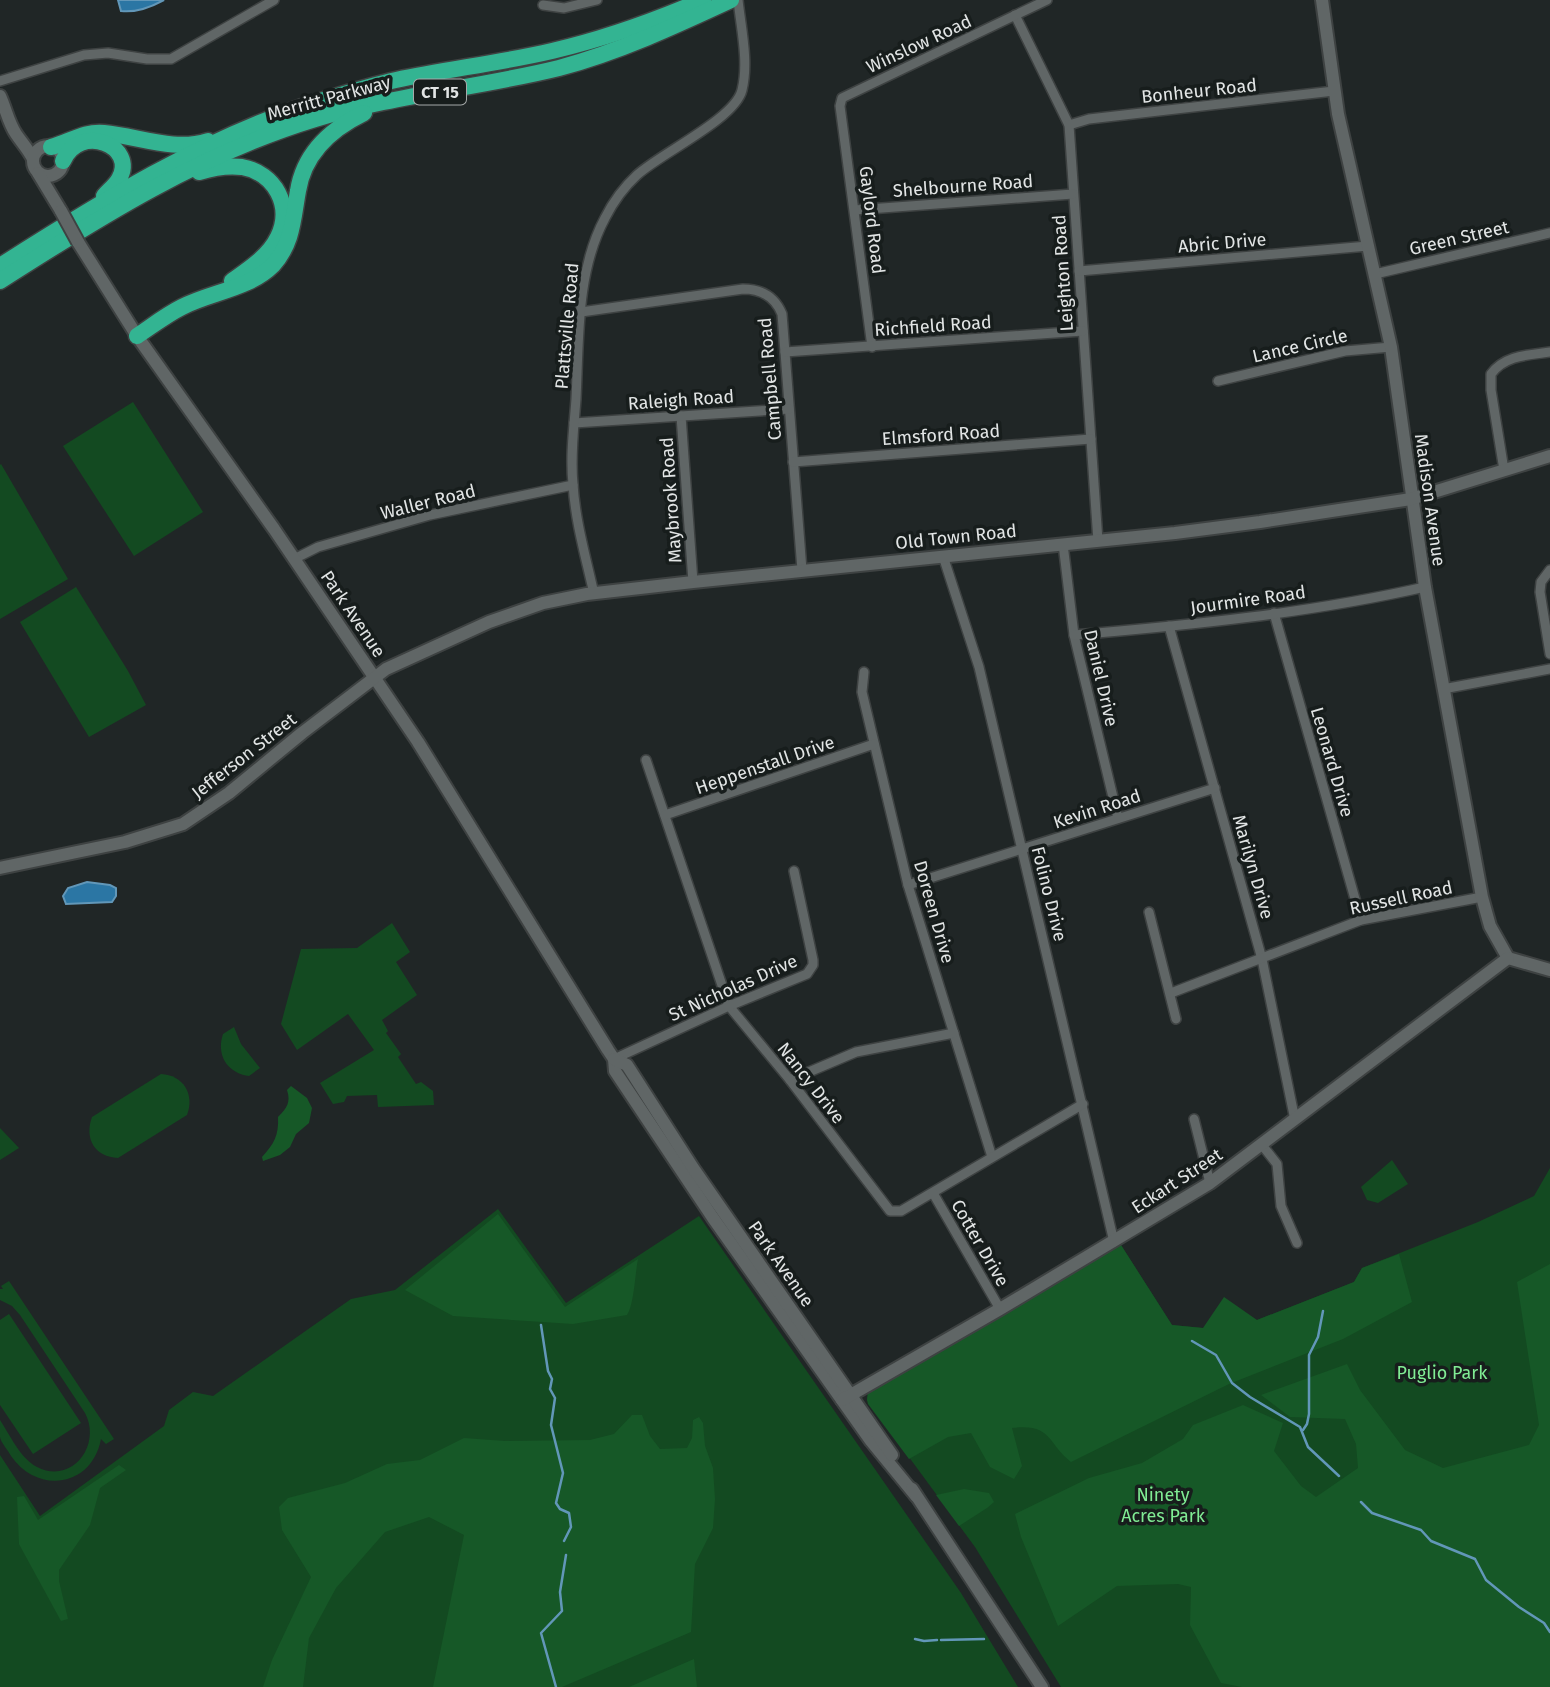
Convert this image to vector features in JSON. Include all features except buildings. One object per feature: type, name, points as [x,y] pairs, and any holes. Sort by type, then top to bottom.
[{"type":"highway","name":"Merritt Parkway","points":[[0,266],[92,208],[197,151],[257,124],[314,103],[395,80],[552,51],[596,40],[703,0]]},
{"type":"highway","name":"Merritt Parkway","points":[[0,281],[150,189],[201,162],[266,135],[331,115],[402,98],[493,82],[592,58],[735,7]]},
{"type":"highway","points":[[137,337],[183,306],[256,278],[273,265],[290,237],[298,191],[306,165],[330,133],[347,121],[402,98]]},
{"type":"highway","points":[[47,147],[86,133],[104,133],[155,143],[199,144],[257,124]]},
{"type":"highway","points":[[58,168],[72,147],[91,140],[102,141],[118,153],[122,161],[119,180],[92,208]]},
{"type":"highway","points":[[150,189],[201,171],[230,167],[258,173],[275,185],[283,204],[284,217],[278,239],[260,260],[214,294]]},
{"type":"main road","name":"Madison Avenue","points":[[1322,0],[1334,91],[1391,347],[1425,587],[1482,898],[1490,926],[1508,958]]},
{"type":"main road","points":[[0,96],[23,133],[59,152],[58,168],[46,176],[38,173],[28,149],[17,136],[6,115],[6,108]]},
{"type":"main road","points":[[33,159],[36,151],[47,147]]},
{"type":"main road","name":"Park Avenue","points":[[54,197],[52,181],[58,168]]},
{"type":"main road","name":"Park Avenue","points":[[38,173],[137,337],[294,559],[447,788],[614,1059],[615,1071],[898,1465],[1042,1687]]},
{"type":"main road","name":"Old Town Road","points":[[375,677],[386,668],[512,613],[566,598],[802,570],[1260,522],[1412,499],[1550,456]]},
{"type":"main road","name":"Jefferson Street","points":[[0,868],[125,842],[183,824],[229,793],[375,677]]},
{"type":"main road","points":[[1508,958],[1550,970]]},
{"type":"main road","name":"Eckart Street","points":[[847,1397],[1210,1183],[1508,958]]},
{"type":"street","points":[[0,81],[84,54],[108,53],[147,59],[171,59],[274,0]]},
{"type":"street","points":[[543,5],[564,8],[597,0]]},
{"type":"street","name":"Plattsville Road","points":[[594,594],[573,485],[581,312],[590,255],[601,226],[615,201],[635,176],[730,110],[741,93],[744,77],[735,7],[738,0]]},
{"type":"street","name":"Winslow Road","points":[[842,98],[1047,0]]},
{"type":"street","name":"Leighton Road","points":[[1015,16],[1069,125],[1098,541]]},
{"type":"street","name":"Bonheur Road","points":[[1069,125],[1089,119],[1334,91]]},
{"type":"street","name":"Gaylord Road","points":[[842,98],[840,106],[872,347]]},
{"type":"street","name":"Shelbourne Road","points":[[855,210],[1073,194]]},
{"type":"street","name":"Green Street","points":[[1375,274],[1550,233]]},
{"type":"street","name":"Abric Drive","points":[[1079,271],[1368,246]]},
{"type":"street","name":"Campbell Road","points":[[581,312],[752,289],[767,294],[779,308],[785,352],[802,570]]},
{"type":"street","name":"Richfield Road","points":[[785,352],[1083,331]]},
{"type":"street","name":"Lance Circle","points":[[1218,381],[1345,351],[1391,347]]},
{"type":"street","points":[[1504,470],[1491,374],[1500,364],[1512,358],[1550,352]]},
{"type":"street","name":"Raleigh Road","points":[[575,423],[789,409]]},
{"type":"street","name":"Maybrook Road","points":[[681,416],[693,582]]},
{"type":"street","name":"Elmsford Road","points":[[793,462],[1091,439]]},
{"type":"street","name":"Waller Road","points":[[294,559],[318,547],[430,515],[573,485]]},
{"type":"street","name":"Daniel Drive","points":[[1063,544],[1074,635],[1118,818]]},
{"type":"street","name":"Folino Drive","points":[[943,556],[979,667],[1114,1242]]},
{"type":"street","points":[[1550,570],[1541,582],[1540,592],[1550,654]]},
{"type":"street","name":"Jourmire Road","points":[[1074,635],[1274,613],[1374,598],[1425,587]]},
{"type":"street","name":"Leonard Drive","points":[[1274,613],[1361,920]]},
{"type":"street","name":"Marilyn Drive","points":[[1169,626],[1262,959],[1295,1119]]},
{"type":"street","points":[[1443,689],[1550,669]]},
{"type":"street","name":"Doreen Drive","points":[[864,672],[862,692],[908,885],[992,1157]]},
{"type":"street","name":"Heppenstall Drive","points":[[666,815],[874,744]]},
{"type":"street","name":"Nancy Drive","points":[[646,760],[729,1006],[790,1080],[890,1211],[901,1212],[1083,1104]]},
{"type":"street","name":"Kevin Road","points":[[908,885],[1214,788]]},
{"type":"street","name":"St Nicholas Drive","points":[[614,1059],[802,976],[813,965],[794,871]]},
{"type":"street","name":"Russell Road","points":[[1171,993],[1361,920],[1482,898]]},
{"type":"street","points":[[1149,912],[1176,1019]]},
{"type":"street","points":[[790,1080],[856,1052],[954,1034]]},
{"type":"street","points":[[1194,1119],[1210,1183]]},
{"type":"street","points":[[1262,1144],[1277,1164],[1281,1206],[1297,1243]]},
{"type":"street","name":"Cotter Drive","points":[[933,1193],[1000,1309]]},
{"type":"green space","points":[[133,402],[203,512],[134,556],[63,446]]},
{"type":"green space","points":[[0,465],[68,579],[0,619]]},
{"type":"green space","points":[[76,587],[146,705],[89,737],[20,622]]},
{"type":"green space","points":[[392,923],[410,952],[396,962],[417,995],[382,1020],[388,1031],[386,1033],[401,1054],[398,1057],[416,1084],[421,1082],[433,1091],[434,1105],[378,1107],[377,1095],[347,1096],[344,1102],[333,1104],[320,1083],[374,1050],[348,1014],[297,1050],[281,1024],[301,949],[357,948]]},
{"type":"green space","points":[[234,1027],[241,1044],[260,1068],[249,1076],[229,1067],[222,1056],[223,1034]]},
{"type":"green space","points":[[161,1074],[175,1078],[185,1087],[189,1100],[187,1115],[118,1158],[103,1154],[93,1145],[89,1133],[92,1117]]},
{"type":"green space","points":[[291,1086],[307,1098],[312,1108],[309,1123],[296,1134],[290,1147],[280,1155],[263,1161],[262,1157],[275,1139],[278,1117],[287,1105],[287,1090]]},
{"type":"green space","points":[[0,1128],[19,1148],[0,1160]]},
{"type":"green space","points":[[1392,1160],[1408,1184],[1378,1203],[1367,1200],[1361,1187]]},
{"type":"green space","name":"Ninety Acres Park","points":[[1550,1168],[1550,1687],[1061,1687],[975,1547],[867,1400],[868,1392],[1121,1245],[1172,1325],[1203,1328],[1257,1320],[1354,1282],[1362,1268],[1478,1222],[1534,1196]]},
{"type":"green space","points":[[498,1209],[566,1303],[699,1216],[961,1593],[1018,1687],[0,1687],[0,1455],[40,1516],[164,1426],[169,1410],[193,1392],[213,1396],[351,1299],[395,1290]]},
{"type":"green space","points":[[498,1214],[565,1307],[638,1259],[633,1297],[627,1315],[573,1324],[453,1316],[405,1290]]},
{"type":"green space","points":[[1121,1245],[1172,1325],[1203,1328],[1224,1297],[1257,1320],[1354,1282],[1362,1268],[1399,1254],[1412,1302],[1343,1339],[1229,1384],[1071,1462],[1048,1436],[1025,1427],[1012,1428],[1022,1466],[1014,1479],[990,1467],[971,1433],[948,1437],[909,1459],[868,1404],[868,1392]]},
{"type":"green space","points":[[1550,1264],[1550,1687],[1242,1687],[1221,1683],[1190,1625],[1191,1587],[1178,1584],[1117,1586],[1058,1626],[1021,1537],[1015,1514],[1089,1478],[1142,1463],[1183,1439],[1193,1425],[1243,1405],[1283,1423],[1274,1451],[1301,1486],[1316,1497],[1358,1468],[1356,1444],[1345,1419],[1290,1417],[1261,1395],[1347,1364],[1360,1390],[1405,1450],[1443,1468],[1529,1445],[1539,1425],[1517,1282]]},
{"type":"green space","points":[[9,1281],[114,1439],[106,1444],[101,1439],[96,1455],[87,1467],[76,1476],[63,1480],[35,1477],[11,1456],[0,1437],[0,1420],[16,1446],[31,1463],[50,1471],[62,1471],[80,1459],[87,1449],[90,1437],[85,1413],[20,1315],[12,1306],[0,1300],[0,1289],[3,1289],[1,1286]]},
{"type":"green space","points":[[9,1314],[81,1423],[33,1454],[0,1405],[0,1320]]},
{"type":"green space","points":[[632,1415],[642,1415],[650,1436],[660,1449],[687,1448],[692,1438],[693,1420],[699,1417],[703,1423],[705,1446],[713,1468],[715,1499],[713,1528],[695,1564],[691,1632],[562,1687],[433,1687],[464,1535],[429,1517],[385,1532],[336,1588],[309,1638],[303,1687],[263,1687],[272,1660],[311,1577],[282,1530],[279,1507],[288,1498],[345,1483],[387,1464],[420,1460],[464,1438],[505,1441],[590,1440],[614,1434]]},
{"type":"green space","points":[[119,1465],[126,1470],[100,1488],[90,1525],[59,1570],[68,1619],[61,1621],[19,1544],[17,1497],[24,1496],[38,1520]]},
{"type":"green space","points":[[964,1489],[989,1493],[994,1502],[959,1526],[936,1495]]},
{"type":"green space","points":[[694,1659],[697,1687],[629,1687]]},
{"type":"water","points":[[118,0],[164,0],[143,9],[121,11]]},
{"type":"water","points":[[87,882],[110,885],[116,888],[116,896],[112,902],[66,904],[63,896],[68,888]]},
{"type":"waterway","points":[[1303,1430],[1309,1414],[1309,1355],[1318,1337],[1323,1311]]},
{"type":"waterway","points":[[541,1325],[548,1371],[552,1379],[550,1389],[555,1398],[551,1425],[563,1473],[556,1503],[560,1509],[569,1513],[571,1527],[564,1541]]},
{"type":"waterway","points":[[1192,1341],[1216,1355],[1232,1383],[1300,1427],[1308,1447],[1339,1476]]},
{"type":"waterway","points":[[1361,1502],[1372,1513],[1421,1530],[1431,1541],[1475,1559],[1486,1580],[1544,1623],[1550,1632]]},
{"type":"waterway","points":[[556,1687],[541,1633],[562,1611],[560,1592],[566,1555]]},
{"type":"waterway","points":[[915,1639],[937,1640]]},
{"type":"waterway","points":[[941,1640],[984,1639]]},
{"type":"park label","name":"Puglio Park","points":[[1442,1373]]}]
